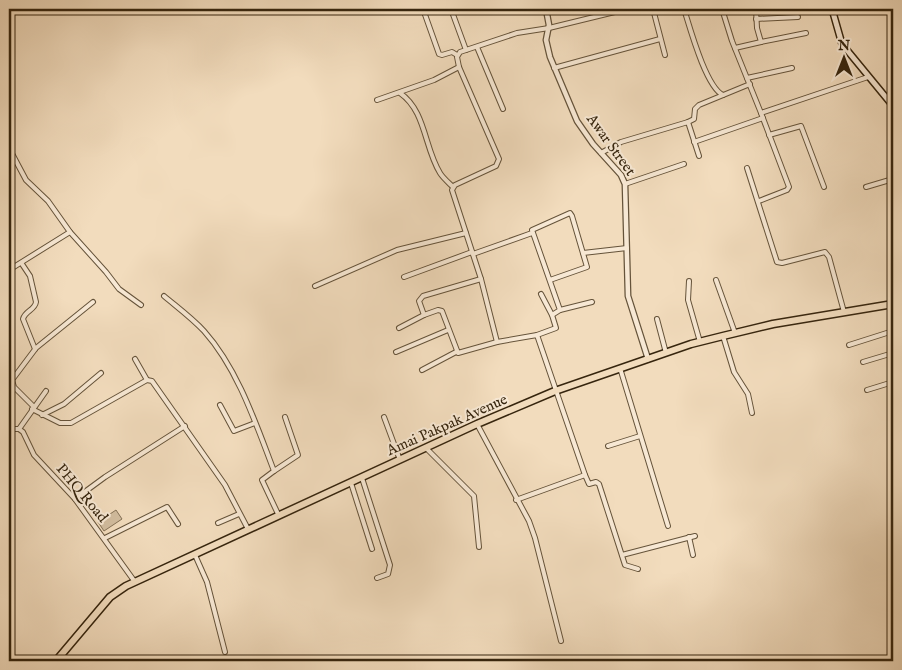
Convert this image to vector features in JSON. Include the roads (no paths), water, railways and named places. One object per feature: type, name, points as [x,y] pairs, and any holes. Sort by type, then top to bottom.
[{"type":"highway","name":"Amai Pakpak Avenue","points":[[56,661],[112,595],[135,582],[477,424],[555,391],[700,342],[773,324],[893,304]]},
{"type":"main road","points":[[832,9],[842,44],[868,77],[881,89],[893,106]]},
{"type":"street","points":[[423,9],[440,55],[452,52],[457,55]]},
{"type":"street","points":[[451,9],[466,50]]},
{"type":"street","name":"Awar Street","points":[[546,9],[549,28],[546,40],[554,68],[577,121],[601,153],[621,175],[625,184],[630,305],[648,359]]},
{"type":"street","points":[[457,55],[466,50],[517,33],[549,28],[606,11],[626,9]]},
{"type":"street","points":[[652,9],[665,55]]},
{"type":"street","points":[[684,9],[697,53],[714,89],[723,95]]},
{"type":"street","points":[[722,9],[735,48],[789,187],[787,190],[759,201]]},
{"type":"street","points":[[756,9],[760,42]]},
{"type":"street","points":[[756,19],[798,17]]},
{"type":"street","points":[[735,48],[806,33]]},
{"type":"street","points":[[554,68],[660,39]]},
{"type":"street","points":[[477,47],[503,109]]},
{"type":"street","points":[[453,187],[496,166],[499,162],[459,67],[457,55]]},
{"type":"street","points":[[377,100],[434,80],[459,67]]},
{"type":"street","points":[[747,78],[792,68]]},
{"type":"street","points":[[761,113],[868,77]]},
{"type":"street","points":[[601,153],[621,142],[688,122],[694,118],[695,109],[699,105],[750,84]]},
{"type":"street","points":[[400,93],[410,101],[440,174],[453,187]]},
{"type":"street","points":[[694,142],[763,118]]},
{"type":"street","points":[[688,122],[699,156]]},
{"type":"street","points":[[769,135],[801,126],[824,187]]},
{"type":"street","points":[[9,148],[26,180],[48,200],[70,232],[119,289],[141,305]]},
{"type":"street","points":[[891,155],[893,167]]},
{"type":"street","points":[[625,184],[684,164]]},
{"type":"street","points":[[747,168],[777,262],[782,263],[825,252],[829,257],[844,312]]},
{"type":"street","points":[[866,188],[893,179]]},
{"type":"street","points":[[453,187],[452,194],[481,279],[497,342]]},
{"type":"street","points":[[550,280],[585,269],[587,266],[570,214],[534,227],[532,234],[560,310]]},
{"type":"street","points":[[9,270],[22,264],[70,232]]},
{"type":"street","points":[[315,286],[397,250],[466,234]]},
{"type":"street","points":[[404,277],[532,234]]},
{"type":"street","points":[[583,252],[627,248]]},
{"type":"street","points":[[22,264],[30,276],[36,302],[36,305],[24,314],[23,319],[35,349]]},
{"type":"street","points":[[424,315],[420,298],[481,279]]},
{"type":"street","points":[[689,280],[688,300],[700,342]]},
{"type":"street","points":[[716,280],[735,333]]},
{"type":"street","points":[[422,370],[456,352],[463,353],[497,342],[555,330],[556,325],[542,294]]},
{"type":"street","points":[[164,296],[197,324],[216,347],[255,423],[274,470]]},
{"type":"street","points":[[93,302],[35,349],[20,367],[12,382],[33,408],[42,415],[60,423],[76,422],[147,380]]},
{"type":"street","points":[[552,315],[560,310],[592,302]]},
{"type":"street","points":[[399,328],[424,315],[441,310],[456,352]]},
{"type":"street","points":[[657,319],[666,353]]},
{"type":"street","points":[[396,352],[448,330]]},
{"type":"street","points":[[849,345],[893,331]]},
{"type":"street","points":[[537,335],[585,475],[589,484],[596,482],[599,484],[625,565],[638,569]]},
{"type":"street","points":[[723,336],[734,372],[748,394],[752,413]]},
{"type":"street","points":[[863,362],[893,353]]},
{"type":"street","points":[[135,359],[147,380],[155,383],[224,485],[248,530]]},
{"type":"street","points":[[620,368],[668,526]]},
{"type":"street","points":[[42,415],[64,404],[101,373]]},
{"type":"street","points":[[867,390],[893,382]]},
{"type":"street","points":[[10,430],[19,429],[46,391]]},
{"type":"street","points":[[220,405],[234,431],[255,423]]},
{"type":"street","points":[[279,516],[262,480],[298,455],[285,417]]},
{"type":"street","points":[[384,417],[400,460]]},
{"type":"street","points":[[477,424],[516,500],[526,515],[535,538],[561,641]]},
{"type":"street","points":[[76,499],[105,477],[185,426]]},
{"type":"street","name":"PHQ Road","points":[[19,429],[23,432],[34,455],[76,499],[135,582]]},
{"type":"street","points":[[608,446],[640,436]]},
{"type":"street","points":[[426,448],[474,496],[479,547]]},
{"type":"street","points":[[516,500],[585,475]]},
{"type":"street","points":[[362,478],[390,566],[388,574],[377,578]]},
{"type":"street","points":[[351,483],[372,549]]},
{"type":"street","points":[[105,538],[167,507],[178,524]]},
{"type":"street","points":[[218,523],[239,514]]},
{"type":"street","points":[[622,555],[695,536]]},
{"type":"street","points":[[689,538],[693,555]]},
{"type":"street","points":[[195,555],[207,582],[225,652]]}]
